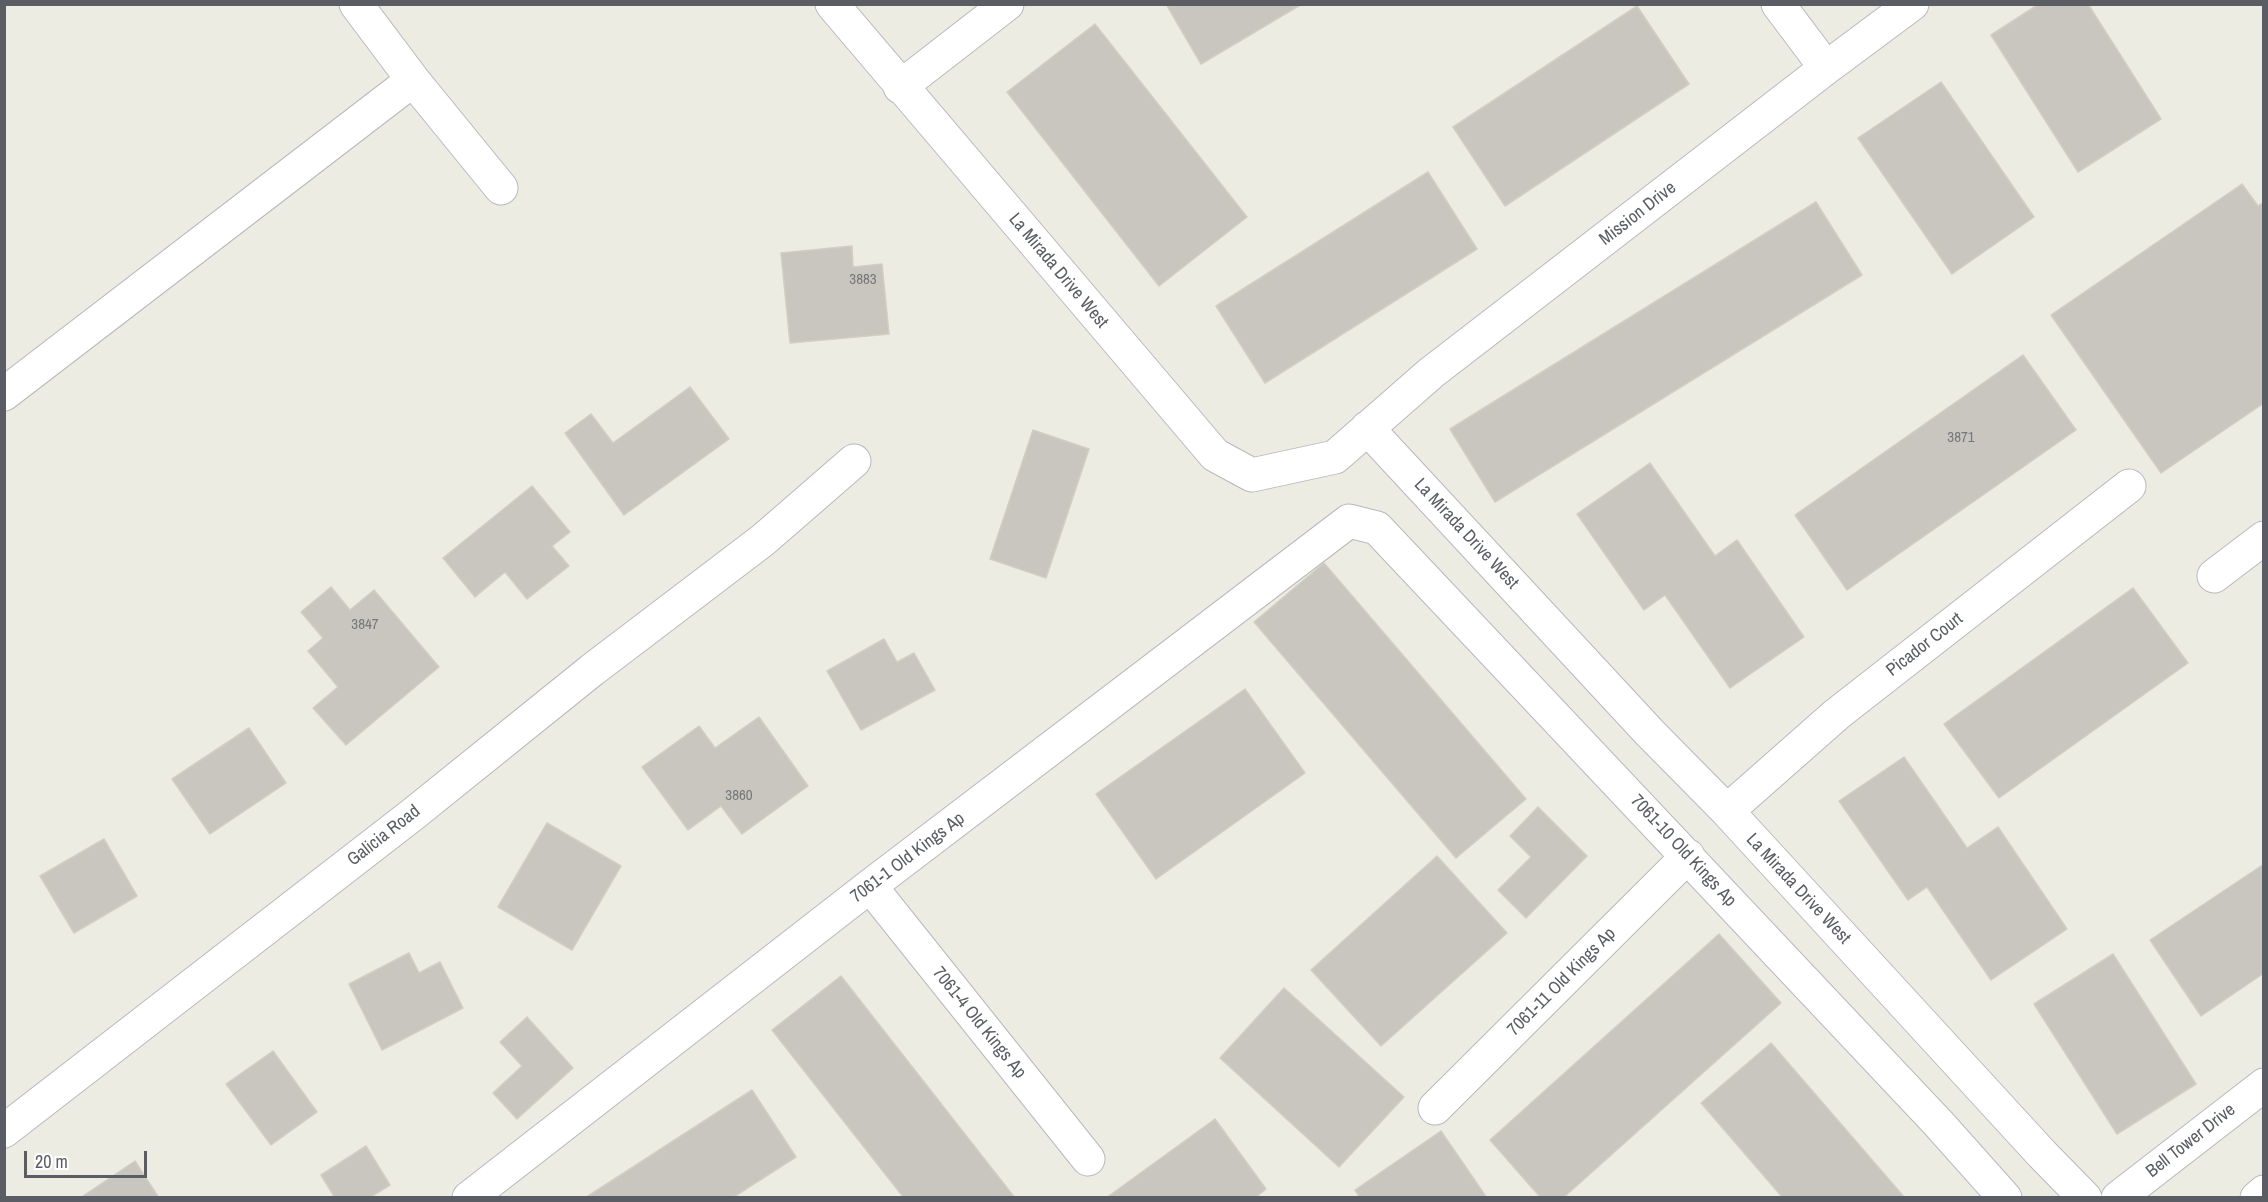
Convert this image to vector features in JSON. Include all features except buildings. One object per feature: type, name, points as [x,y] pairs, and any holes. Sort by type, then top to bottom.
[{"type":"street","points":[[356,4],[413,80],[501,188]]},
{"type":"street","name":"La Mirada Drive West","points":[[832,4],[900,87],[1215,455],[1252,475],[1335,457],[1367,428],[1650,733],[1726,811],[2042,1154],[2085,1197]]},
{"type":"street","points":[[900,87],[1007,4]]},
{"type":"street","points":[[1778,4],[1826,68]]},
{"type":"street","name":"Mission Drive","points":[[1367,428],[1431,373],[1912,4]]},
{"type":"street","points":[[4,394],[413,80]]},
{"type":"street","name":"Galicia Road","points":[[4,1131],[412,815],[592,670],[763,540],[854,461]]},
{"type":"street","name":"Picador Court","points":[[1726,811],[1837,714],[2130,486]]},
{"type":"street","name":"7061-10 Old Kings Ap","points":[[1349,521],[1377,528],[1688,856],[2005,1197]]},
{"type":"street","name":"7061-1 Old Kings Ap","points":[[469,1197],[870,886],[1349,521]]},
{"type":"street","points":[[2214,576],[2264,538]]},
{"type":"street","name":"7061-11 Old Kings Ap","points":[[1435,1108],[1688,856]]},
{"type":"street","name":"7061-4 Old Kings Ap","points":[[870,886],[1088,1159]]},
{"type":"street","name":"Bell Tower Drive","points":[[2118,1197],[2264,1085]]},
{"type":"street","points":[[2257,1197],[2264,1192]]}]
